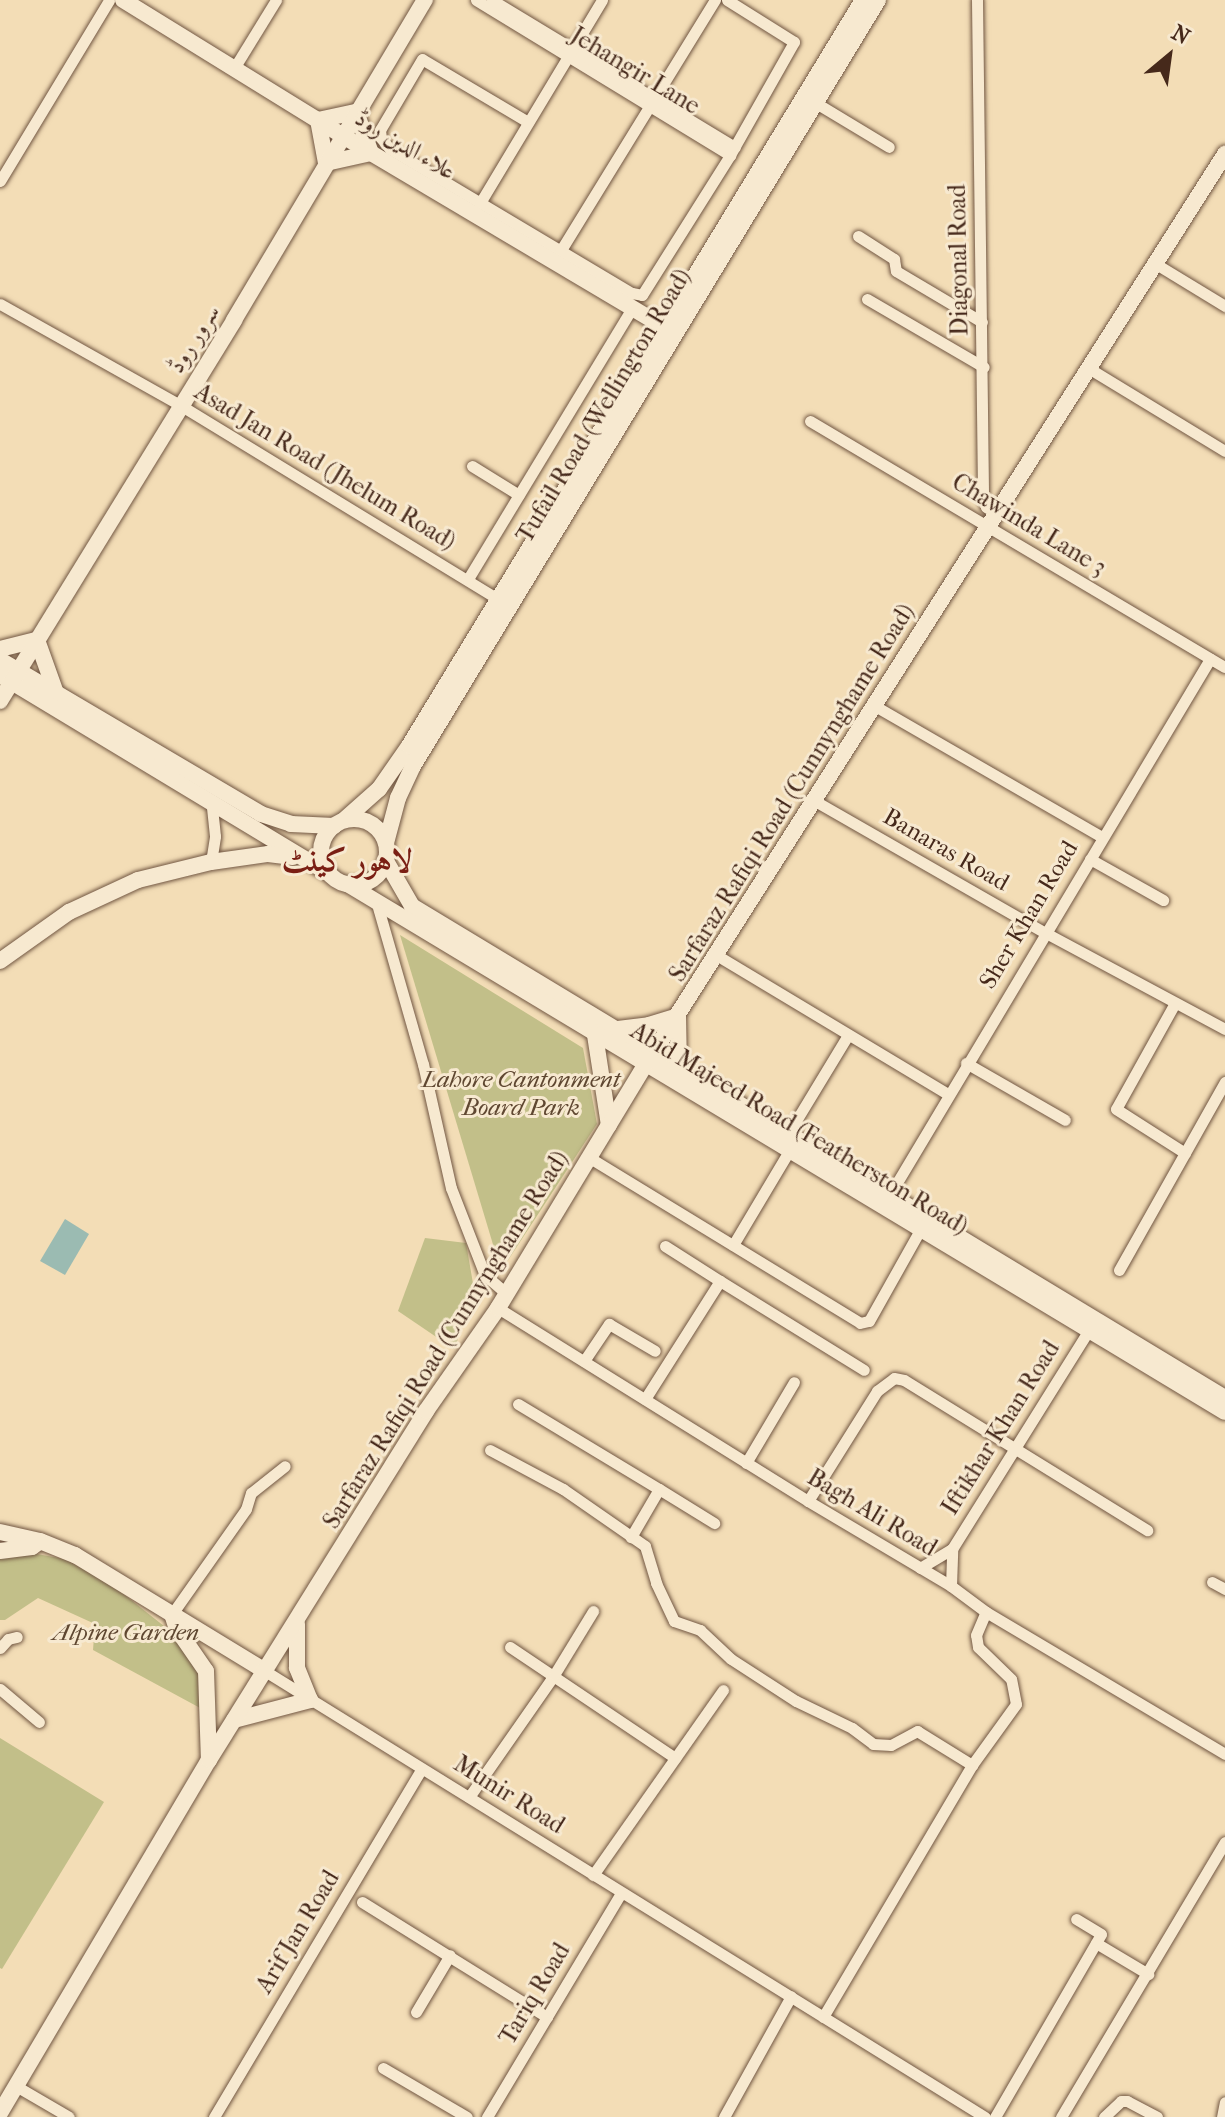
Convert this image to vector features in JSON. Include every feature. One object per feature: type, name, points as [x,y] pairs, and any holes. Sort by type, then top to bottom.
[{"type":"street","points":[[0,181],[109,0]]},
{"type":"street","points":[[233,70],[276,0]]},
{"type":"street","name":"سرور روڈ","points":[[0,704],[10,676],[37,640],[425,0]]},
{"type":"street","name":"Jehangir Lane","points":[[476,0],[570,52],[732,151]]},
{"type":"street","name":"Jehangir Lane","points":[[492,0],[570,52]]},
{"type":"street","points":[[480,203],[602,0]]},
{"type":"street","points":[[561,250],[715,0]]},
{"type":"street","points":[[528,122],[422,59],[380,130],[384,144],[632,293],[642,295],[732,151],[794,42],[727,0]]},
{"type":"street","name":"Tufail Road (Wellington Road)","points":[[339,823],[374,795],[394,770],[863,0]]},
{"type":"street","name":"Tufail Road (Wellington Road)","points":[[386,843],[398,798],[413,766],[878,0]]},
{"type":"street","name":"Diagonal Road","points":[[977,0],[984,367],[983,497],[993,520]]},
{"type":"street","name":"علاء الدین روڈ","points":[[133,2],[233,70],[666,328]]},
{"type":"street","points":[[816,103],[889,147]]},
{"type":"street","points":[[356,112],[371,153],[326,163],[318,120],[356,112]]},
{"type":"street","name":"Sarfaraz Rafiqi Road (Cunnynghame Road)","points":[[0,2113],[209,1760],[297,1624],[426,1411],[502,1301],[650,1058],[718,956],[1225,154]]},
{"type":"street","points":[[858,236],[894,259],[896,271],[982,322]]},
{"type":"street","points":[[1156,264],[1225,306]]},
{"type":"street","points":[[867,299],[984,367]]},
{"type":"street","name":"Asad Jan Road (Jhelum Road)","points":[[0,304],[180,405],[499,600]]},
{"type":"street","points":[[468,579],[632,308]]},
{"type":"street","points":[[1090,369],[1225,451]]},
{"type":"street","name":"Chawinda Lane 3","points":[[810,421],[993,520],[1225,667]]},
{"type":"street","points":[[472,466],[519,495]]},
{"type":"street","points":[[0,649],[37,640],[57,694]]},
{"type":"street","name":"Sher Khan Road","points":[[889,1196],[1044,932],[1210,659]]},
{"type":"street","points":[[0,660],[10,676],[30,694],[349,885],[372,880],[386,861],[386,843],[382,834],[365,821],[291,824],[261,814],[57,694],[10,676]]},
{"type":"street","points":[[0,704],[30,694]]},
{"type":"street","points":[[875,706],[1102,837]]},
{"type":"street","name":"Banaras Road","points":[[815,801],[1044,932],[1225,1029]]},
{"type":"street","points":[[211,862],[215,836],[212,805]]},
{"type":"street","points":[[327,872],[321,848],[339,823]]},
{"type":"street","points":[[0,961],[34,935],[99,897],[138,880],[211,862],[268,854],[303,859]]},
{"type":"street","points":[[1090,859],[1163,900]]},
{"type":"street","name":"Abid Majeed Road (Featherston Road)","points":[[386,861],[412,906],[618,1029],[650,1058],[864,1188],[920,1230],[1225,1412]]},
{"type":"street","name":"Abid Majeed Road (Featherston Road)","points":[[349,885],[595,1035],[679,1069],[788,1142]]},
{"type":"street","name":"Bagh Ali Road","points":[[377,904],[420,1050],[451,1188],[485,1275],[502,1301],[584,1361],[746,1463],[951,1586],[986,1612],[1225,1754]]},
{"type":"street","points":[[718,956],[948,1094]]},
{"type":"street","points":[[1175,1003],[1116,1109],[1185,1153]]},
{"type":"street","points":[[618,1029],[649,1025],[678,1016],[679,1069]]},
{"type":"street","points":[[595,1035],[609,1125]]},
{"type":"street","points":[[733,1245],[848,1035]]},
{"type":"street","points":[[966,1063],[1065,1120]]},
{"type":"street","points":[[1119,1270],[1225,1082]]},
{"type":"street","points":[[590,1158],[865,1323],[920,1230]]},
{"type":"street","name":"Abid Majeed Road (Featherston Road)","points":[[864,1188],[889,1196],[1225,1398]]},
{"type":"street","points":[[665,1246],[864,1370]]},
{"type":"street","points":[[645,1399],[720,1281]]},
{"type":"street","points":[[584,1361],[609,1324],[655,1351]]},
{"type":"street","name":"Iftikhar Khan Road","points":[[920,1568],[952,1549],[1088,1331]]},
{"type":"street","points":[[808,1501],[877,1391],[894,1378],[904,1380],[1147,1530]]},
{"type":"street","points":[[746,1463],[794,1382]]},
{"type":"street","points":[[518,1404],[714,1523]]},
{"type":"street","points":[[490,1450],[563,1489],[645,1546],[656,1583],[674,1621],[700,1630],[731,1659],[796,1701],[852,1728],[873,1744],[891,1745],[917,1731],[972,1765]]},
{"type":"street","points":[[209,1760],[206,1671],[177,1629],[172,1614],[246,1509],[251,1493],[285,1466]]},
{"type":"street","points":[[631,1537],[659,1489]]},
{"type":"street","name":"Munir Road","points":[[1,1534],[40,1541],[75,1555],[985,2117]]},
{"type":"street","name":"Iftikhar Khan Road","points":[[951,1586],[952,1549]]},
{"type":"street","points":[[1212,1582],[1225,1589]]},
{"type":"street","points":[[469,1797],[554,1675],[593,1611]]},
{"type":"street","points":[[823,2017],[972,1765],[1016,1704],[1011,1679],[978,1647],[976,1635],[986,1612]]},
{"type":"street","points":[[234,1720],[310,1700],[297,1668],[297,1624]]},
{"type":"street","points":[[0,1648],[8,1639],[17,1637]]},
{"type":"street","points":[[510,1647],[675,1758]]},
{"type":"street","points":[[0,1689],[39,1722]]},
{"type":"street","points":[[593,1875],[723,1690]]},
{"type":"street","name":"Arif Jan Road","points":[[214,2117],[421,1770]]},
{"type":"street","points":[[1061,2117],[1225,1842]]},
{"type":"street","name":"Tariq Road","points":[[487,2117],[621,1893]]},
{"type":"street","points":[[362,1902],[547,2017]]},
{"type":"street","points":[[995,2117],[1101,1934],[1076,1919]]},
{"type":"street","points":[[1096,1943],[1148,1974]]},
{"type":"street","points":[[416,2012],[450,1955]]},
{"type":"street","points":[[724,2117],[791,1996]]},
{"type":"street","points":[[383,2068],[467,2117]]},
{"type":"street","points":[[16,2086],[69,2117]]},
{"type":"street","points":[[1104,2117],[1121,2101],[1127,2101],[1157,2117]]},
{"type":"street","points":[[1222,2117],[1225,2102]]},
{"type":"green space","name":"Lahore Cantonment Board Park","points":[[400,935],[583,1048],[597,1124],[501,1271]]},
{"type":"green space","points":[[425,1238],[466,1243],[475,1295],[454,1349],[398,1311]]},
{"type":"green space","name":"Alpine Garden","points":[[31,1553],[65,1559],[112,1585],[169,1630],[198,1664],[202,1709],[93,1650],[95,1624],[38,1598],[5,1620],[0,1620],[0,1559]]},
{"type":"green space","points":[[0,1738],[104,1802],[2,1969],[0,1968]]},
{"type":"water","points":[[65,1219],[89,1234],[65,1275],[40,1261]]},
{"type":"district","name":"لاہور کینٹ","points":[[347,861]]}]
